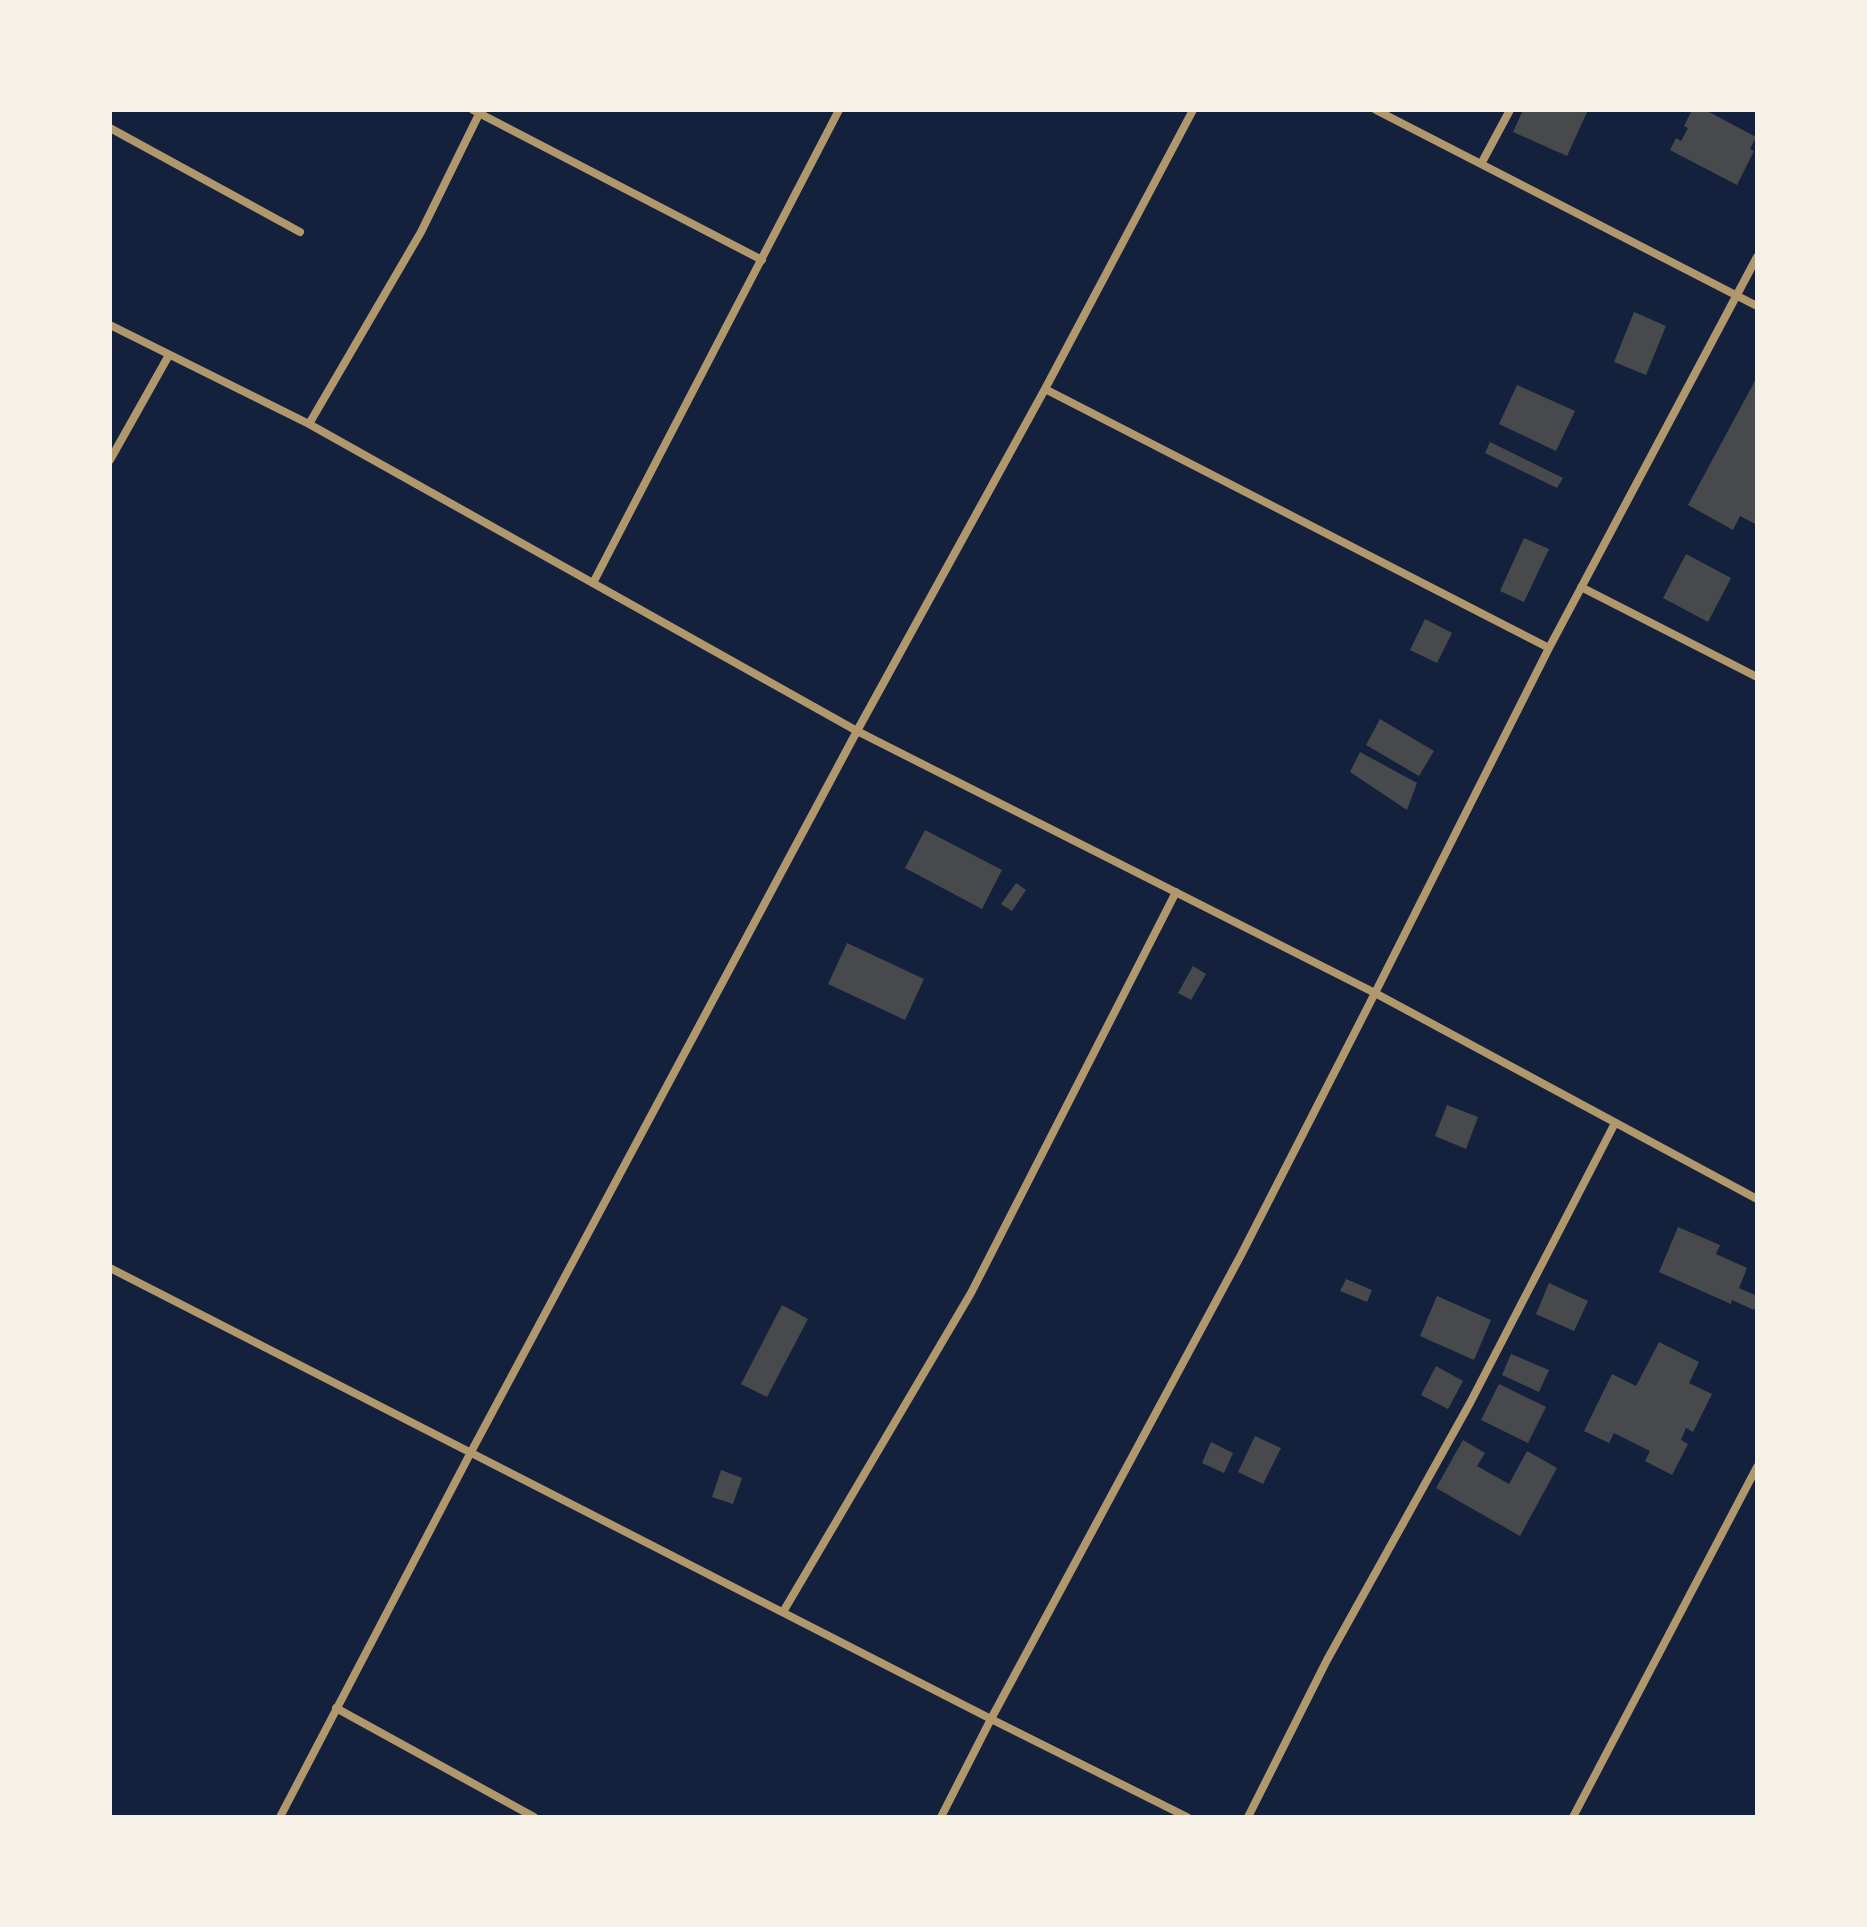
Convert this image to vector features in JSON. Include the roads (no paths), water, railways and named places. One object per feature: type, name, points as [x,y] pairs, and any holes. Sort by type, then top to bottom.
[{"type":"street","points":[[593,583],[839,110]]},
{"type":"street","points":[[280,1817],[471,1452],[1193,110]]},
{"type":"street","points":[[1376,110],[1757,306]]},
{"type":"street","points":[[1481,164],[1510,110]]},
{"type":"street","points":[[309,424],[421,232],[478,111],[762,260]]},
{"type":"street","points":[[110,128],[300,232]]},
{"type":"street","points":[[941,1817],[1241,1255],[1549,648],[1757,257]]},
{"type":"street","points":[[110,325],[309,424],[857,731],[1375,993],[1757,1199]]},
{"type":"street","points":[[110,460],[169,355]]},
{"type":"street","points":[[1045,389],[1549,648]]},
{"type":"street","points":[[1581,587],[1757,677]]},
{"type":"street","points":[[783,1612],[971,1293],[1176,892]]},
{"type":"street","points":[[1248,1817],[1327,1660],[1470,1403],[1615,1123]]},
{"type":"street","points":[[110,1268],[1187,1817]]},
{"type":"street","points":[[1573,1817],[1757,1467]]},
{"type":"street","points":[[336,1708],[534,1817]]}]
